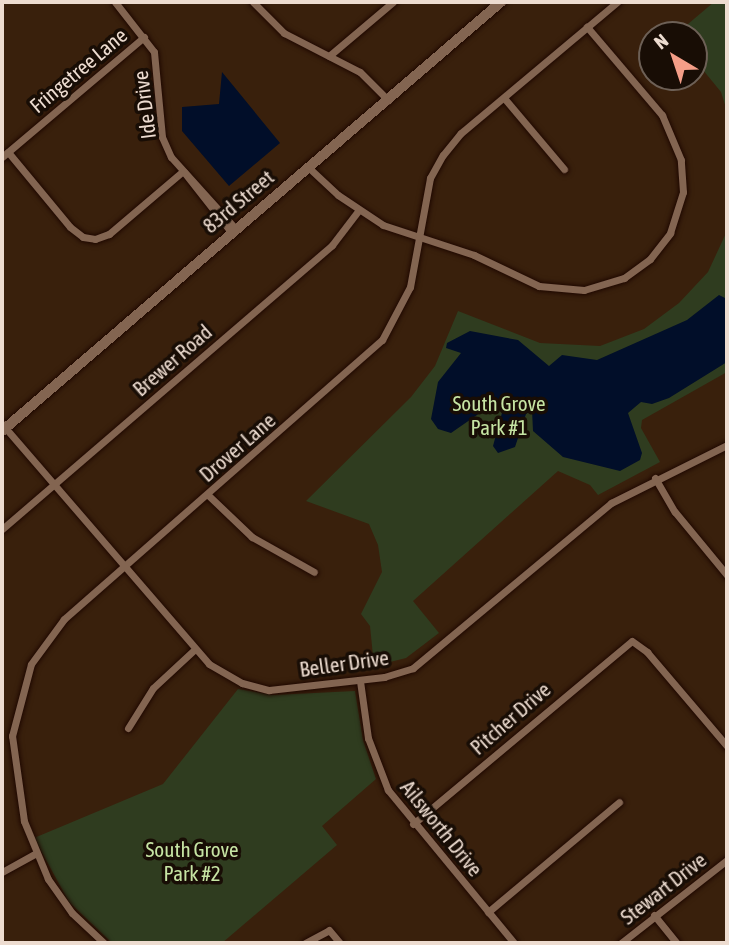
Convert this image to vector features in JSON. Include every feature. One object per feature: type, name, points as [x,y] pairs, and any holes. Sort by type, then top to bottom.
[{"type":"main road","name":"83rd Street","points":[[3,428],[501,2]]},
{"type":"street","name":"Ide Drive","points":[[115,2],[144,37],[156,58],[162,137],[183,171],[233,230]]},
{"type":"street","points":[[253,2],[284,33],[360,72],[387,100]]},
{"type":"street","points":[[329,56],[393,2]]},
{"type":"street","name":"Drover Lane","points":[[104,943],[72,913],[35,854],[20,802],[12,736],[20,691],[36,654],[64,618],[208,495],[382,340],[410,287],[436,165],[461,133],[617,2]]},
{"type":"street","points":[[308,167],[358,211],[418,240],[474,255],[528,282],[558,291],[614,283],[659,250],[674,223],[683,192],[679,150],[663,115],[587,27]]},
{"type":"street","name":"Fringetree Lane","points":[[5,155],[144,37]]},
{"type":"street","points":[[503,98],[564,169]]},
{"type":"street","points":[[5,155],[70,227],[83,237],[95,239],[109,234],[183,171]]},
{"type":"street","name":"Brewer Road","points":[[2,529],[332,245],[358,211]]},
{"type":"street","name":"Beller Drive","points":[[3,428],[195,649],[228,677],[269,690],[360,681],[400,673],[426,660],[601,510],[655,478],[727,445]]},
{"type":"street","points":[[655,478],[674,512],[727,575]]},
{"type":"street","points":[[208,495],[252,537],[314,572]]},
{"type":"street","name":"Pitcher Drive","points":[[413,824],[632,641],[647,652],[727,746]]},
{"type":"street","points":[[128,728],[153,688],[195,649]]},
{"type":"street","name":"Ailsworth Drive","points":[[360,681],[376,764],[413,824],[514,943]]},
{"type":"street","points":[[2,737],[12,736]]},
{"type":"street","points":[[488,912],[619,802]]},
{"type":"street","points":[[2,872],[35,854]]},
{"type":"street","name":"Stewart Drive","points":[[621,943],[727,860]]},
{"type":"street","points":[[654,915],[677,943]]},
{"type":"street","points":[[305,943],[329,930],[340,943]]},
{"type":"green space","points":[[714,2],[727,2],[727,111],[721,92],[708,76],[708,21],[692,21]]},
{"type":"green space","name":"South Grove Park #1","points":[[727,231],[727,372],[642,420],[641,428],[660,462],[598,495],[590,485],[558,471],[413,601],[439,633],[406,658],[374,666],[370,626],[361,614],[382,572],[378,545],[369,524],[306,501],[411,397],[435,366],[458,311],[540,343],[600,346],[644,329],[679,303],[708,272]]},
{"type":"green space","name":"South Grove Park #2","points":[[238,689],[273,695],[355,691],[363,740],[376,779],[322,826],[337,845],[222,943],[112,943],[69,902],[34,838],[163,784]]},
{"type":"water","points":[[222,72],[280,143],[229,186],[182,131],[182,107],[219,104]]},
{"type":"water","points":[[719,295],[727,299],[727,362],[669,398],[652,404],[641,402],[628,413],[642,453],[640,460],[620,471],[563,457],[533,431],[532,410],[526,414],[515,447],[498,453],[493,446],[503,409],[500,399],[451,433],[438,429],[431,419],[438,382],[461,353],[446,348],[447,343],[470,331],[518,340],[549,366],[562,355],[597,360],[687,320]]}]
